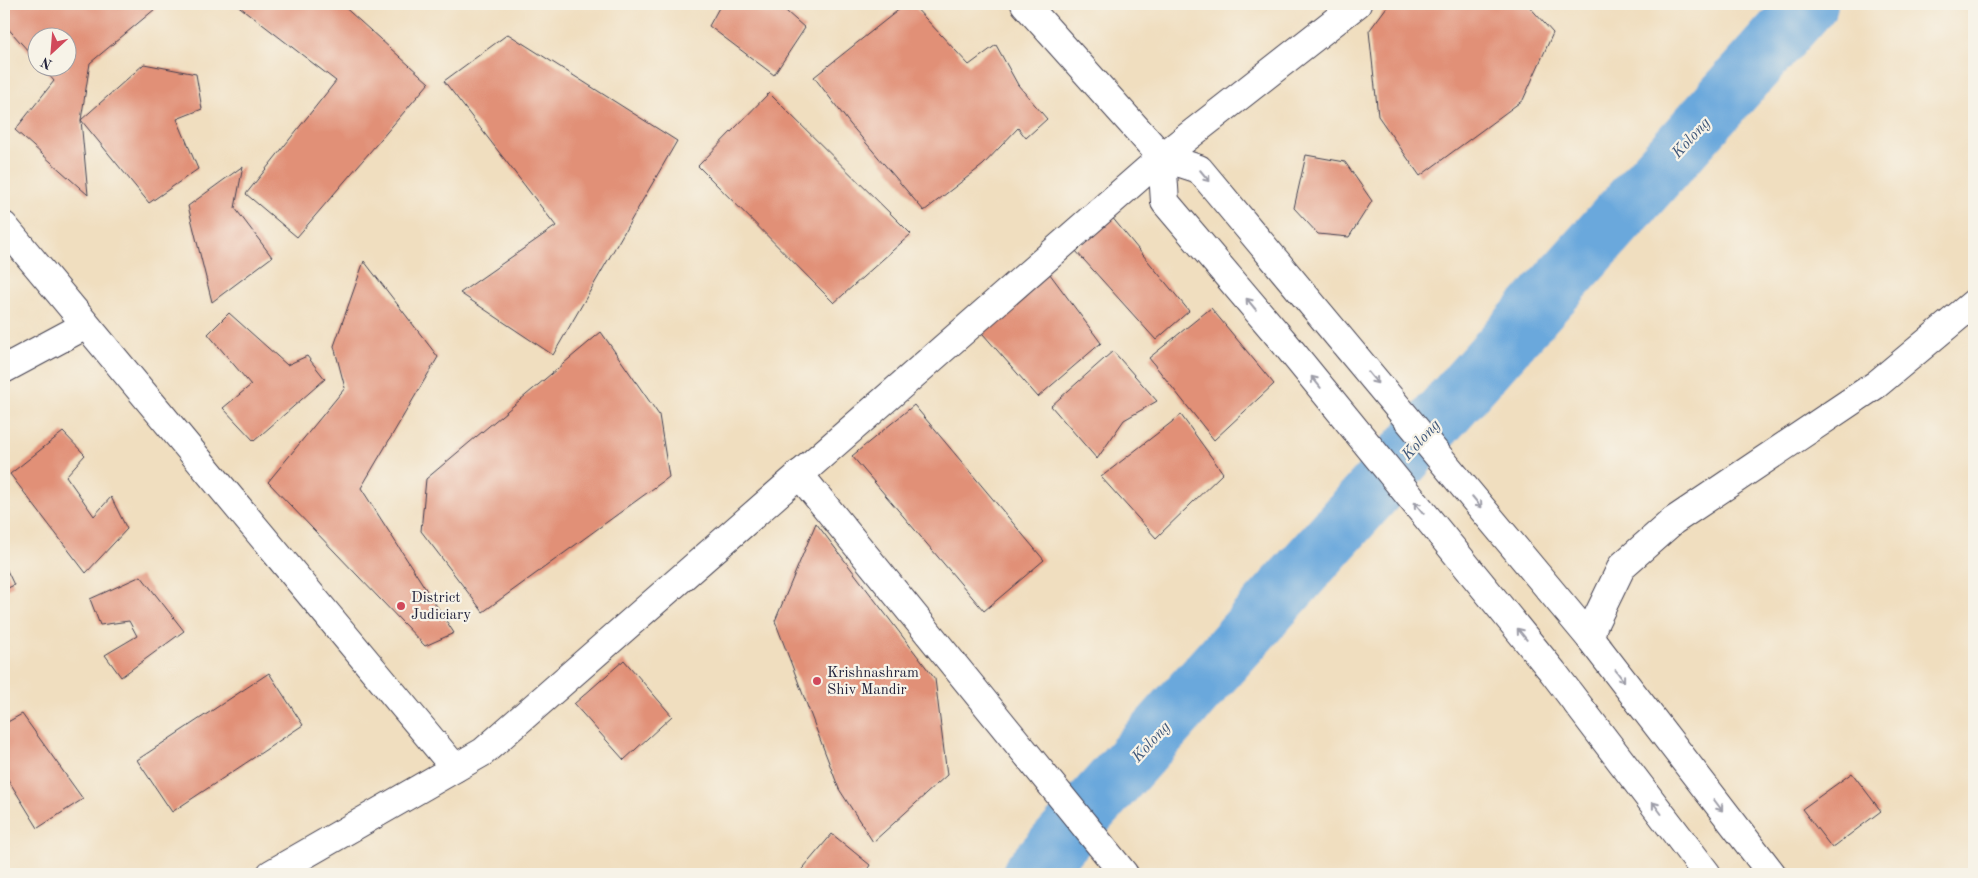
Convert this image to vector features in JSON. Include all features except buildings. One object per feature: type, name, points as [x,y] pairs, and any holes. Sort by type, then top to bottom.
[{"type":"street","points":[[1025,4],[1162,157],[1199,169],[1590,638],[1772,874]]},
{"type":"street","points":[[271,874],[483,752],[1162,157],[1357,4]]},
{"type":"street","points":[[1162,157],[1165,202],[1283,341],[1553,672],[1707,874]]},
{"type":"street","points":[[4,226],[455,768]]},
{"type":"street","points":[[1590,638],[1593,626],[1622,566],[1673,521],[1877,384],[1974,303]]},
{"type":"street","points":[[4,369],[86,325]]},
{"type":"street","points":[[798,474],[1124,874]]},
{"type":"waterway","name":"Kolong","points":[[1031,874],[1809,4]]},
{"type":"place","name":"District Judiciary","points":[[401,606]]},
{"type":"place","name":"Krishnashram Shiv Mandir","points":[[817,681]]}]
